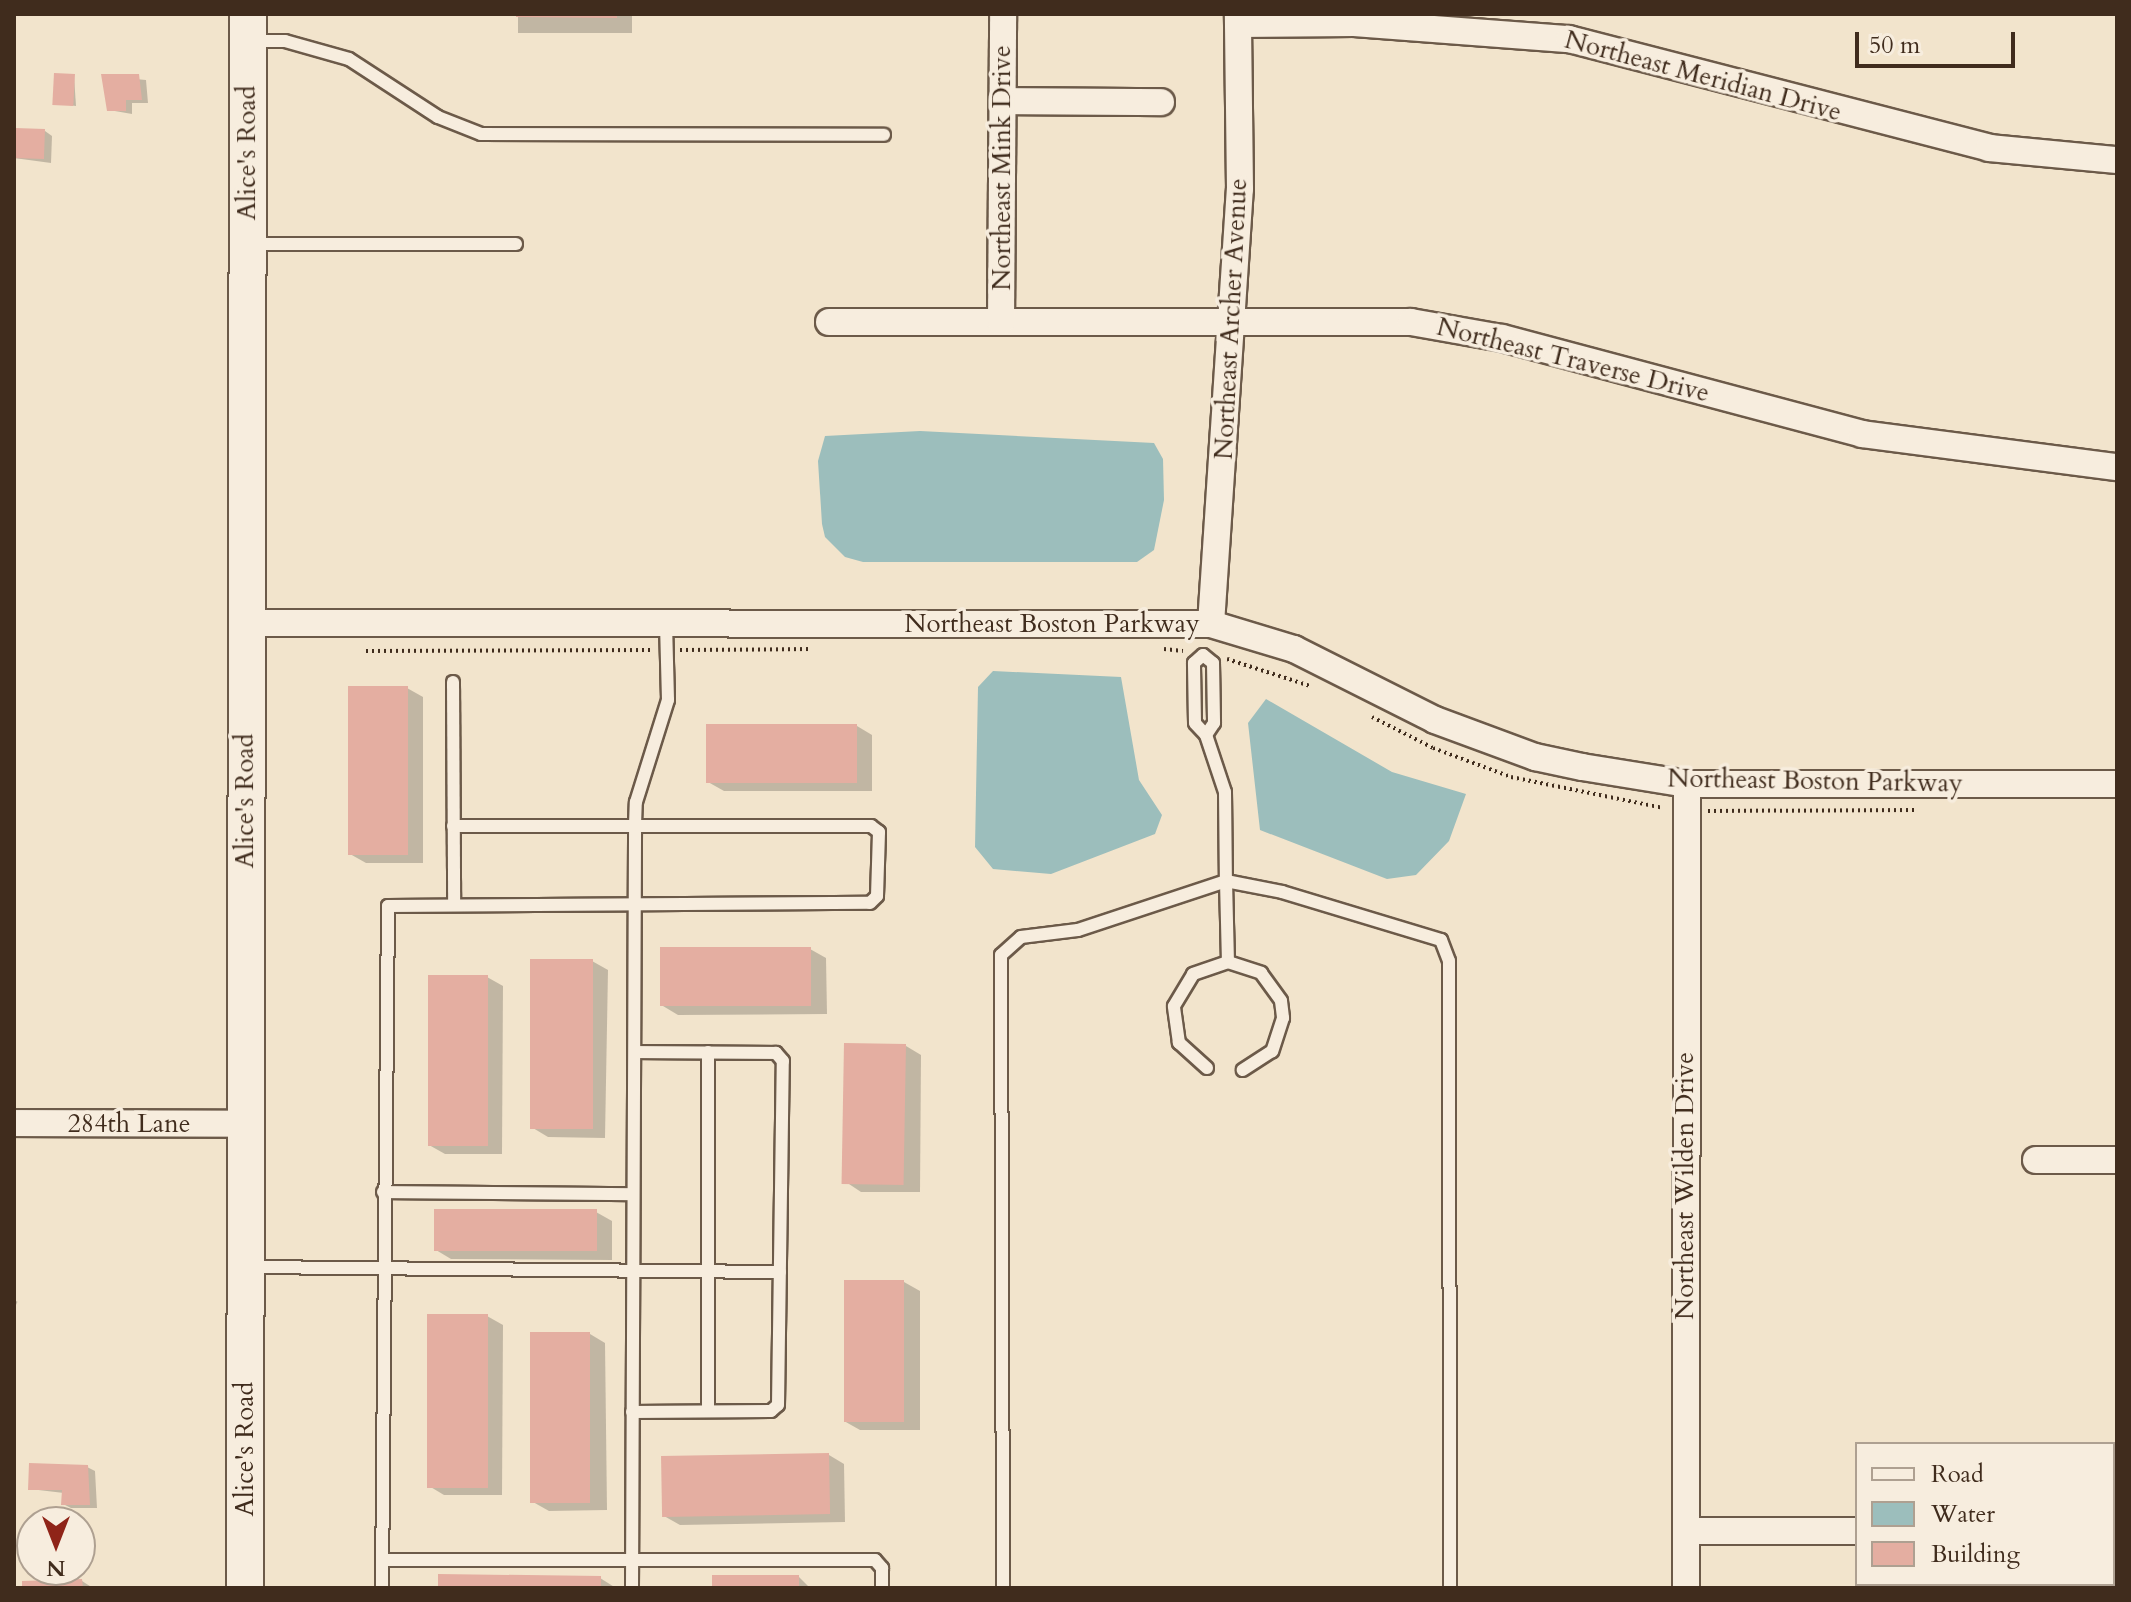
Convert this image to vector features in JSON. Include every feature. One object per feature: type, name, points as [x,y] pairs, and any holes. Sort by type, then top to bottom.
[{"type":"main road","name":"Alice's Road","points":[[245,1588],[248,28]]},
{"type":"street","name":"Northeast Mink Drive","points":[[1001,322],[1003,14]]},
{"type":"street","name":"Northeast Meridian Drive","points":[[1238,19],[1469,28],[1569,39],[1989,148],[2117,160]]},
{"type":"street","name":"Northeast Archer Avenue","points":[[1211,624],[1240,189],[1238,19]]},
{"type":"street","points":[[1003,101],[1161,102]]},
{"type":"street","name":"Northeast Traverse Drive","points":[[829,322],[1411,322],[1502,338],[1862,434],[2117,467]]},
{"type":"street","name":"Northeast Boston Parkway","points":[[246,623],[1211,624],[1294,649],[1435,720],[1535,757],[1687,797],[2117,784]]},
{"type":"street","name":"Northeast Wilden Drive","points":[[1686,1588],[1687,797]]},
{"type":"street","name":"284th Lane","points":[[14,1123],[245,1124]]},
{"type":"street","points":[[2036,1160],[2117,1160]]},
{"type":"street","points":[[1686,1531],[1855,1531]]},
{"type":"lane","points":[[248,28],[349,59],[438,117],[481,134],[884,135]]},
{"type":"lane","points":[[247,244],[516,244]]},
{"type":"lane","points":[[632,1588],[635,825],[639,790],[666,712],[666,623]]},
{"type":"lane","points":[[1211,624],[1203,654],[1194,663],[1195,723],[1206,735],[1225,792],[1228,962]]},
{"type":"lane","points":[[1203,654],[1213,663],[1214,723],[1206,735]]},
{"type":"lane","points":[[453,682],[454,904]]},
{"type":"lane","points":[[382,1588],[386,912],[395,904],[870,903],[877,896],[879,832],[871,826],[453,826]]},
{"type":"lane","points":[[1003,1588],[1001,955],[1021,937],[1078,930],[1226,881],[1282,892],[1441,940],[1449,961],[1450,1588]]},
{"type":"lane","points":[[1207,1068],[1179,1043],[1174,1006],[1193,974],[1228,962],[1261,973],[1273,985],[1282,1009],[1280,1035],[1272,1051],[1243,1070]]},
{"type":"lane","points":[[632,1412],[771,1411],[778,1405],[780,1272],[781,1056],[635,1052]]},
{"type":"lane","points":[[708,1052],[708,1411]]},
{"type":"lane","points":[[383,1192],[632,1194]]},
{"type":"lane","points":[[245,1267],[780,1272]]},
{"type":"lane","points":[[382,1560],[875,1560],[882,1568],[882,1588]]},
{"type":"path","points":[[366,651],[822,649]]},
{"type":"path","points":[[1155,649],[1203,654],[1319,689]]},
{"type":"path","points":[[1365,713],[1433,748],[1511,777],[1584,795],[1687,797],[1927,810]]},
{"type":"water","points":[[920,431],[1154,443],[1163,459],[1164,500],[1154,550],[1137,562],[863,562],[845,557],[825,537],[822,524],[818,461],[825,436]]},
{"type":"water","points":[[993,671],[1121,677],[1139,780],[1162,815],[1155,834],[1051,874],[993,869],[975,847],[978,687]]},
{"type":"water","points":[[1266,699],[1392,772],[1466,794],[1449,841],[1416,875],[1387,879],[1260,830],[1248,723]]},
{"type":"building","points":[[516,14],[617,14],[617,18],[516,17]]},
{"type":"building","points":[[54,73],[75,74],[73,106],[52,105]]},
{"type":"building","points":[[101,74],[139,74],[142,100],[126,100],[126,111],[107,111]]},
{"type":"building","points":[[15,128],[45,129],[44,159],[14,158]]},
{"type":"building","points":[[348,686],[408,686],[408,855],[348,855]]},
{"type":"building","points":[[706,724],[857,724],[857,783],[706,783]]},
{"type":"building","points":[[660,947],[811,947],[811,1006],[660,1006]]},
{"type":"building","points":[[530,959],[593,959],[593,1129],[530,1129]]},
{"type":"building","points":[[428,975],[488,975],[488,1146],[428,1146]]},
{"type":"building","points":[[844,1043],[906,1044],[904,1185],[842,1184]]},
{"type":"building","points":[[434,1209],[597,1209],[597,1251],[434,1251]]},
{"type":"building","points":[[844,1280],[904,1280],[904,1422],[844,1422]]},
{"type":"building","points":[[427,1314],[488,1314],[488,1488],[427,1488]]},
{"type":"building","points":[[530,1332],[590,1332],[590,1503],[530,1503]]},
{"type":"building","points":[[829,1453],[830,1514],[662,1517],[661,1456]]},
{"type":"building","points":[[29,1463],[88,1465],[90,1505],[61,1505],[62,1490],[28,1490]]},
{"type":"building","points":[[438,1574],[601,1576],[601,1588],[438,1588]]},
{"type":"building","points":[[712,1575],[799,1575],[799,1588],[712,1588]]},
{"type":"building","points":[[83,1586],[83,1588],[22,1588]]}]
